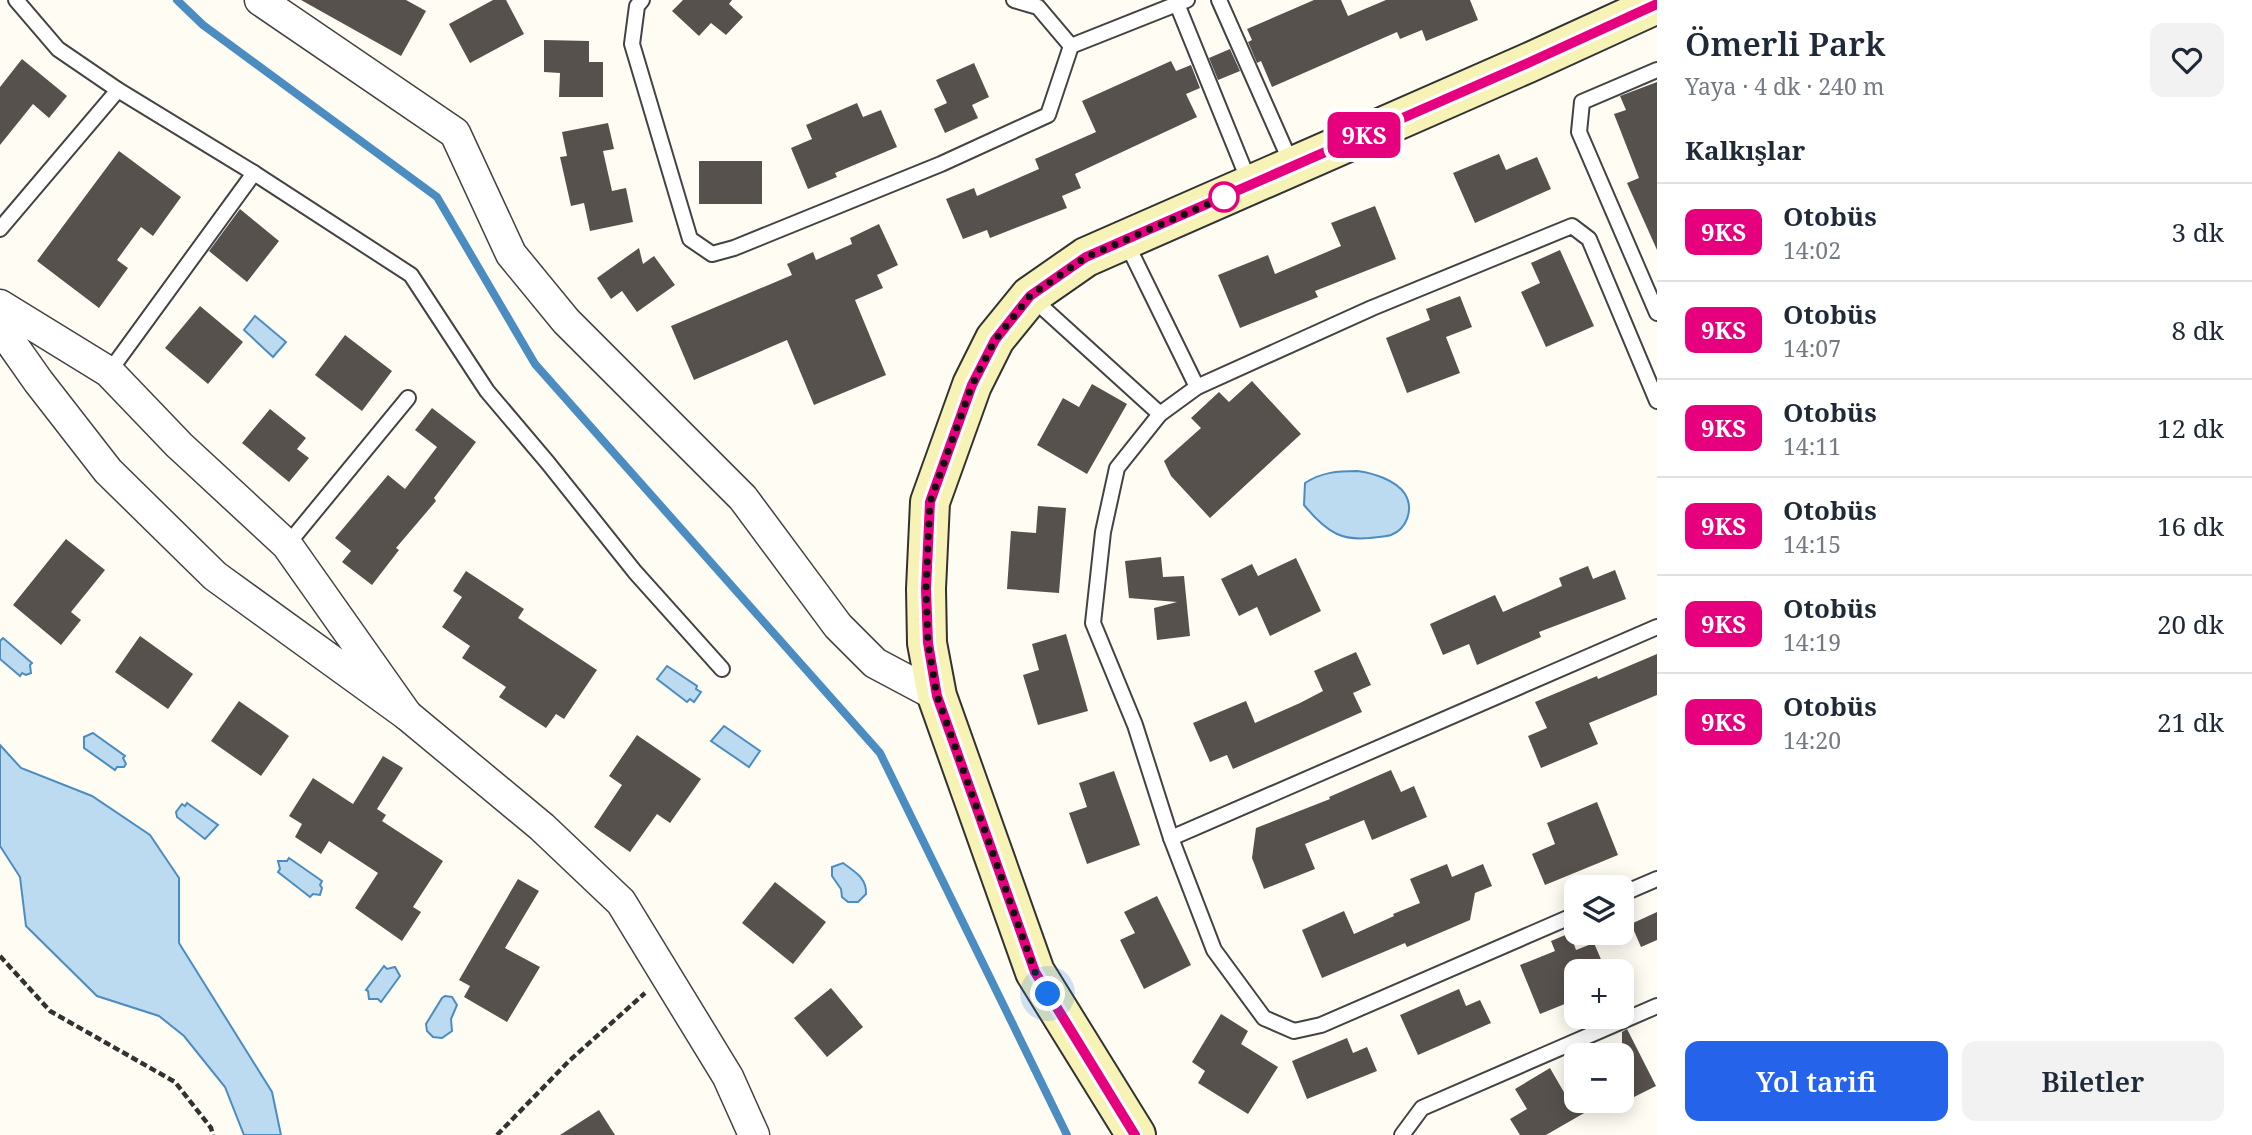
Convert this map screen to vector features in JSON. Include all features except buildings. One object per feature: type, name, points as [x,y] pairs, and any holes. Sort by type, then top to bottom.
[{"type":"street","points":[[260,0],[455,133],[511,254],[566,321],[743,498],[838,626],[875,663],[937,696]]},
{"type":"street","points":[[1136,1135],[1035,972],[937,696],[927,629],[930,502],[972,385],[995,340],[1030,296],[1086,257],[1657,4]]},
{"type":"street","points":[[0,305],[108,372],[179,445],[287,545],[407,715]]},
{"type":"street","points":[[0,327],[108,471],[215,576],[407,715],[542,827],[621,902],[729,1077],[754,1135]]},
{"type":"lane","points":[[16,0],[58,49],[118,90],[254,173],[411,275],[487,391],[635,572],[722,669]]},
{"type":"lane","points":[[642,0],[637,6],[632,44],[690,239],[712,254],[734,248],[942,164],[1048,115],[1071,46],[1182,2],[1250,185]]},
{"type":"lane","points":[[1014,0],[1038,7],[1071,46]]},
{"type":"lane","points":[[1219,0],[1293,166]]},
{"type":"lane","points":[[1657,71],[1583,103],[1579,132],[1657,313]]},
{"type":"lane","points":[[0,229],[118,90]]},
{"type":"lane","points":[[108,372],[254,173]]},
{"type":"lane","points":[[1564,920],[1321,1025],[1294,1031],[1264,1018],[1214,950],[1171,838],[1135,725],[1093,623],[1103,532],[1117,468],[1160,415],[1197,387],[1373,308],[1573,226],[1589,239],[1657,401]]},
{"type":"lane","points":[[1125,240],[1197,387]]},
{"type":"lane","points":[[1030,296],[1160,415]]},
{"type":"lane","points":[[287,545],[408,398]]},
{"type":"lane","points":[[1171,838],[1657,627]]},
{"type":"lane","points":[[1634,889],[1657,879]]},
{"type":"lane","points":[[1402,1135],[1422,1108],[1657,1006]]},
{"type":"path","points":[[0,956],[50,1011],[175,1082],[211,1128],[213,1135]]},
{"type":"path","points":[[498,1135],[569,1060],[666,975]]},
{"type":"water","points":[[255,316],[286,342],[273,357],[244,330]]},
{"type":"water","points":[[1357,471],[1384,478],[1405,494],[1409,512],[1405,523],[1397,532],[1388,536],[1365,538],[1341,535],[1323,525],[1304,505],[1305,483],[1330,473]]},
{"type":"water","points":[[3,638],[32,663],[31,673],[22,673],[20,676],[0,659],[0,641]]},
{"type":"water","points":[[667,666],[697,686],[696,689],[701,692],[694,702],[690,699],[687,702],[657,679]]},
{"type":"water","points":[[724,726],[760,751],[749,767],[711,741]]},
{"type":"water","points":[[93,733],[125,756],[124,767],[117,767],[115,770],[84,748],[84,737]]},
{"type":"water","points":[[0,745],[21,768],[92,796],[150,835],[179,878],[179,943],[272,1092],[281,1135],[244,1135],[225,1087],[184,1036],[159,1016],[97,996],[26,926],[20,877],[0,846]]},
{"type":"water","points":[[187,803],[218,825],[205,839],[177,817],[176,812],[182,804],[185,806]]},
{"type":"water","points":[[289,858],[322,881],[320,895],[313,894],[310,897],[278,872],[278,861],[287,861]]},
{"type":"water","points":[[843,863],[865,884],[866,894],[858,902],[848,902],[842,897],[841,889],[832,876],[832,867]]},
{"type":"water","points":[[384,966],[387,969],[395,967],[400,976],[381,1002],[378,999],[369,999],[366,990]]},
{"type":"water","points":[[445,996],[452,997],[457,1005],[451,1019],[452,1031],[442,1038],[433,1037],[427,1031],[426,1024]]},
{"type":"waterway","points":[[177,0],[203,25],[437,197],[535,364],[880,753],[1067,1135]]},
{"type":"bus line","name":"9KS","points":[[1135,1135],[1035,972],[937,696],[928,643],[926,589],[930,502],[972,385],[995,340],[1030,296],[1086,257],[1657,4]]},
{"type":"route","points":[[1048,994],[1035,972],[937,696],[928,643],[926,589],[930,502],[972,385],[995,340],[1030,296],[1086,257],[1224,197]]}]
